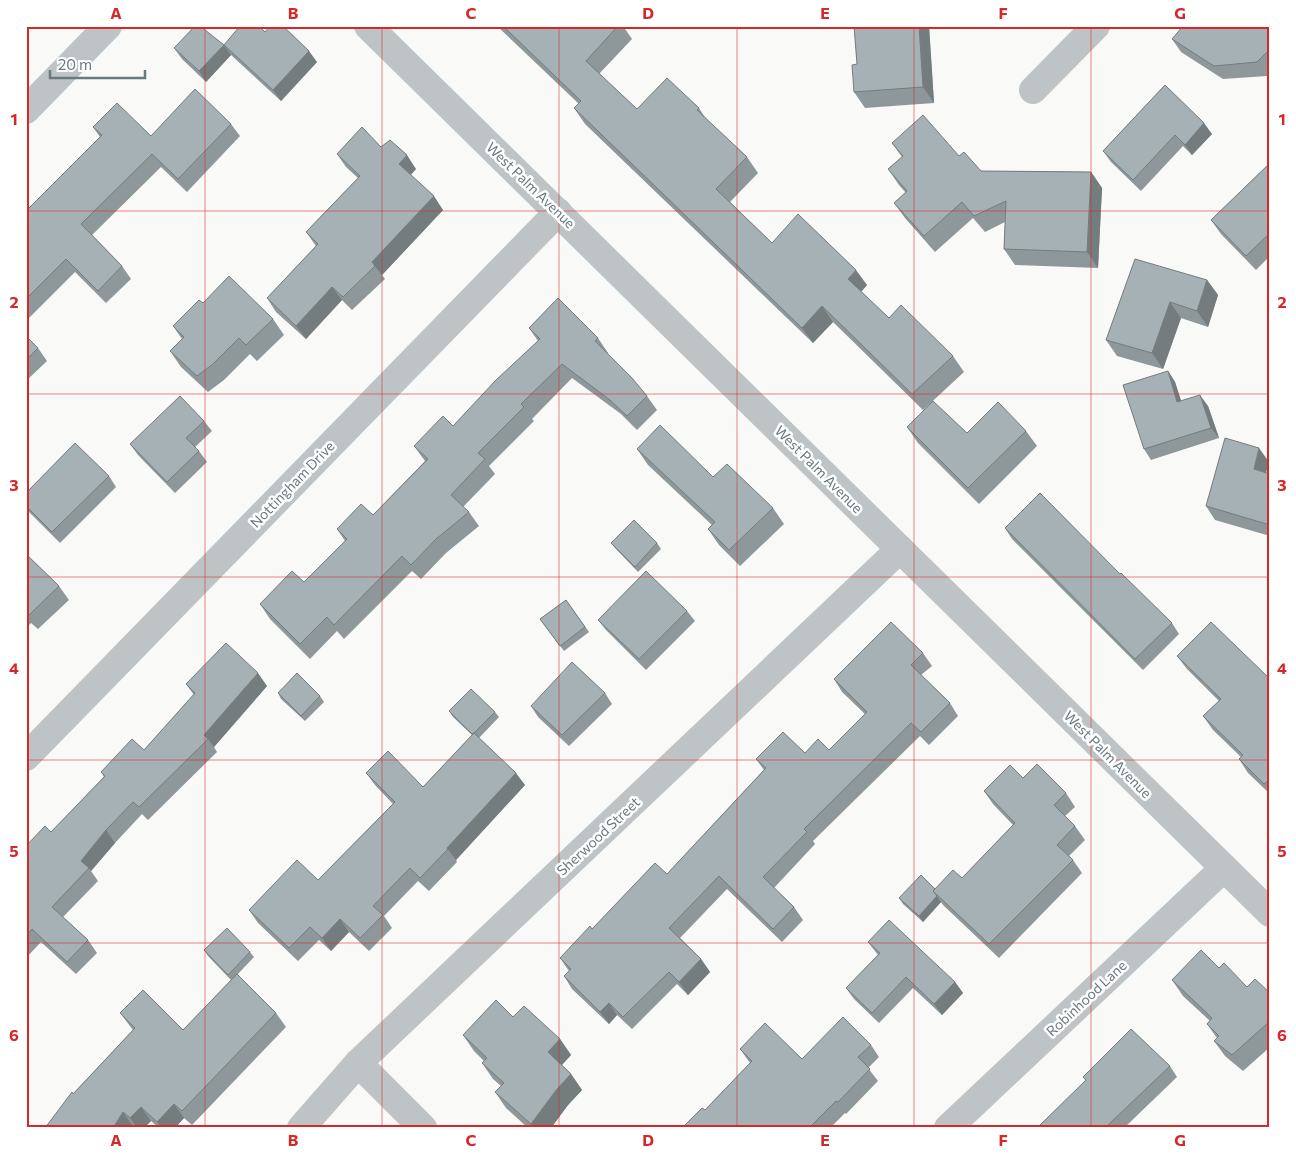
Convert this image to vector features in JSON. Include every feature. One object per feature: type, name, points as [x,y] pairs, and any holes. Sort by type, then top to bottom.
[{"type":"street","points":[[26,110],[108,26]]},
{"type":"street","name":"West Palm Avenue","points":[[368,26],[1270,913]]},
{"type":"street","points":[[1032,90],[1096,26]]},
{"type":"street","name":"Nottingham Drive","points":[[26,757],[558,212]]},
{"type":"street","name":"Sherwood Street","points":[[301,1128],[358,1063],[900,549]]},
{"type":"street","name":"Robinhood Lane","points":[[948,1128],[1224,868]]},
{"type":"street","points":[[358,1063],[423,1128]]},
{"type":"building","points":[[195,26],[200,26],[224,45],[199,71],[174,48]]},
{"type":"building","points":[[240,26],[259,26],[265,32],[270,26],[283,26],[309,51],[273,90],[224,45]]},
{"type":"building","points":[[503,26],[618,26],[586,61],[637,109],[667,78],[699,108],[697,110],[747,157],[716,189],[772,243],[798,214],[856,270],[848,279],[889,318],[901,305],[953,356],[912,394],[822,306],[802,328],[574,108],[581,101]]},
{"type":"building","points":[[854,26],[919,26],[923,87],[854,92],[852,65],[857,64]]},
{"type":"building","points":[[1183,26],[1270,26],[1270,49],[1257,62],[1214,66],[1172,39]]},
{"type":"building","points":[[1165,85],[1204,123],[1185,145],[1175,135],[1133,180],[1103,151]]},
{"type":"building","points":[[195,89],[231,124],[178,179],[152,154],[81,224],[122,266],[98,291],[66,259],[26,299],[26,211],[102,135],[93,127],[117,103],[151,136]]},
{"type":"building","points":[[923,115],[959,156],[964,152],[981,171],[1091,172],[1087,252],[1004,249],[1006,201],[974,216],[962,202],[924,236],[894,203],[907,191],[888,169],[903,156],[892,143]]},
{"type":"building","points":[[362,127],[381,147],[390,140],[407,155],[399,164],[434,196],[372,262],[375,266],[343,297],[332,287],[296,326],[267,298],[318,244],[306,232],[360,176],[337,154]]},
{"type":"building","points":[[1270,163],[1270,233],[1246,256],[1211,220]]},
{"type":"building","points":[[1135,259],[1207,280],[1197,311],[1170,302],[1152,353],[1106,340]]},
{"type":"building","points":[[229,276],[273,319],[246,345],[239,338],[213,364],[197,376],[170,351],[184,337],[173,326],[199,300],[203,303]]},
{"type":"building","points":[[558,298],[598,338],[595,341],[647,396],[627,416],[610,400],[562,364],[521,404],[524,407],[478,453],[485,459],[451,495],[469,512],[436,539],[411,565],[402,556],[334,625],[327,617],[300,644],[260,604],[292,571],[304,582],[347,539],[337,529],[361,504],[373,515],[428,459],[414,446],[443,416],[453,426],[496,380],[540,339],[529,328]]},
{"type":"building","points":[[26,336],[38,348],[26,360]]},
{"type":"building","points":[[1168,371],[1177,402],[1200,395],[1211,428],[1144,449],[1123,385]]},
{"type":"building","points":[[180,396],[204,421],[186,438],[199,451],[167,482],[130,444]]},
{"type":"building","points":[[933,401],[967,433],[998,402],[1026,431],[968,488],[907,427]]},
{"type":"building","points":[[660,425],[713,477],[727,464],[773,508],[729,550],[708,529],[715,522],[637,449]]},
{"type":"building","points":[[1225,438],[1259,448],[1254,469],[1270,474],[1270,525],[1206,506]]},
{"type":"building","points":[[75,443],[109,476],[52,532],[26,506],[26,493]]},
{"type":"building","points":[[1040,493],[1120,574],[1172,623],[1135,659],[1005,528]]},
{"type":"building","points":[[634,520],[657,543],[635,567],[611,543]]},
{"type":"building","points":[[26,554],[59,586],[28,616],[26,614]]},
{"type":"building","points":[[646,571],[687,611],[639,659],[598,620]]},
{"type":"building","points":[[566,600],[585,627],[560,646],[540,619]]},
{"type":"building","points":[[891,622],[923,653],[911,665],[950,703],[921,732],[911,723],[804,829],[807,832],[763,877],[794,907],[773,929],[719,876],[669,928],[701,959],[679,982],[669,972],[623,1017],[609,1003],[600,1012],[564,976],[571,969],[560,958],[590,926],[592,929],[655,863],[667,874],[766,768],[756,759],[783,732],[805,753],[818,739],[829,750],[867,712],[834,679]]},
{"type":"building","points":[[1211,622],[1270,679],[1270,779],[1264,784],[1239,759],[1243,755],[1203,716],[1221,699],[1177,656]]},
{"type":"building","points":[[226,643],[258,673],[204,735],[208,739],[139,807],[133,802],[106,830],[81,861],[89,868],[52,907],[88,940],[67,962],[32,929],[26,936],[26,846],[45,826],[51,832],[105,776],[101,772],[132,739],[144,750],[195,693],[186,684]]},
{"type":"building","points":[[572,662],[605,693],[562,735],[531,706]]},
{"type":"building","points":[[297,673],[320,696],[301,716],[278,693]]},
{"type":"building","points":[[471,689],[495,712],[472,734],[449,711]]},
{"type":"building","points":[[474,733],[516,773],[420,878],[410,868],[373,906],[383,915],[360,938],[340,919],[322,938],[310,927],[289,948],[249,910],[297,860],[318,880],[395,802],[366,773],[388,751],[423,787]]},
{"type":"building","points":[[1037,764],[1066,793],[1054,805],[1075,826],[1057,845],[1073,860],[989,944],[933,891],[953,870],[962,878],[1015,823],[984,791],[1010,765],[1023,778]]},
{"type":"building","points":[[921,875],[935,889],[933,891],[937,896],[919,916],[899,898]]},
{"type":"building","points":[[889,920],[955,982],[934,1004],[906,977],[872,1013],[846,988],[880,953],[868,942]]},
{"type":"building","points":[[227,928],[250,952],[228,975],[204,950]]},
{"type":"building","points":[[1201,950],[1219,968],[1224,963],[1247,987],[1255,979],[1270,993],[1270,1021],[1232,1055],[1214,1041],[1219,1036],[1207,1024],[1212,1018],[1172,980]]},
{"type":"building","points":[[237,974],[276,1013],[182,1111],[174,1104],[157,1122],[141,1107],[130,1118],[123,1112],[113,1128],[45,1128],[72,1092],[73,1094],[135,1028],[120,1013],[143,990],[183,1030]]},
{"type":"building","points":[[496,1000],[513,1017],[524,1006],[560,1039],[548,1052],[571,1074],[557,1089],[531,1124],[495,1092],[504,1083],[482,1063],[487,1058],[463,1035]]},
{"type":"building","points":[[843,1017],[871,1045],[858,1057],[870,1069],[809,1128],[682,1128],[702,1108],[705,1110],[752,1061],[740,1049],[765,1023],[802,1059]]},
{"type":"building","points":[[1131,1029],[1170,1066],[1107,1126],[1109,1128],[1037,1128],[1086,1080],[1083,1077]]}]
